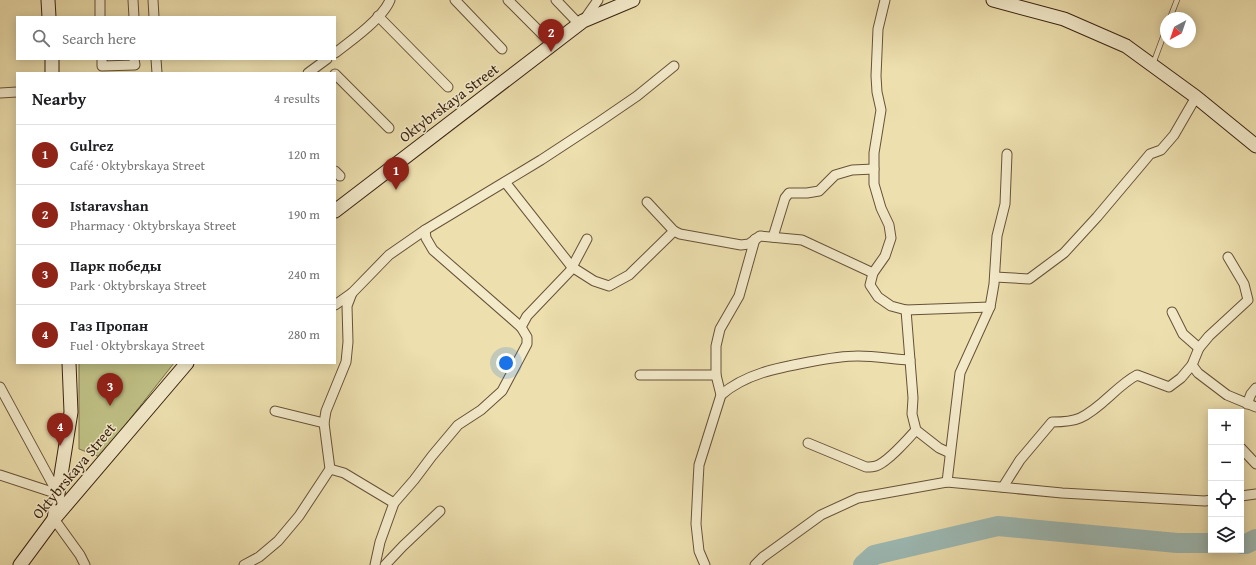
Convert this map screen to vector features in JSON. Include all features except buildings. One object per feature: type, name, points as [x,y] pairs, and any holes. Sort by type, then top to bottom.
[{"type":"main road","points":[[48,0],[49,16]]},
{"type":"main road","name":"Oktybrskaya Street","points":[[336,210],[581,22],[633,0]]},
{"type":"main road","points":[[993,0],[1064,19],[1126,46],[1196,97],[1256,146]]},
{"type":"main road","points":[[52,60],[52,72]]},
{"type":"main road","points":[[54,519],[71,412],[69,364]]},
{"type":"main road","name":"Oktybrskaya Street","points":[[20,565],[54,519],[186,364]]},
{"type":"street","points":[[100,0],[100,16]]},
{"type":"street","points":[[133,0],[134,16]]},
{"type":"street","points":[[153,0],[154,16]]},
{"type":"street","points":[[336,52],[356,37],[378,16],[386,8],[390,0]]},
{"type":"street","points":[[455,0],[502,48]]},
{"type":"street","points":[[508,0],[552,44]]},
{"type":"street","points":[[556,0],[581,22],[598,0]]},
{"type":"street","points":[[885,0],[878,29],[876,76],[877,92],[881,110],[874,152],[874,184],[889,225],[891,238],[885,256],[873,273],[870,285],[878,296],[892,306],[906,310],[990,307]]},
{"type":"street","points":[[378,16],[448,87]]},
{"type":"street","points":[[102,60],[102,66],[135,65],[134,60]]},
{"type":"street","points":[[156,60],[157,72]]},
{"type":"street","points":[[309,72],[325,60],[334,72]]},
{"type":"street","points":[[336,304],[352,293],[389,255],[425,230],[541,160],[624,105],[674,66]]},
{"type":"street","points":[[336,74],[389,128]]},
{"type":"street","points":[[0,93],[16,92]]},
{"type":"street","points":[[995,277],[1029,278],[1064,253],[1097,217],[1150,154],[1161,150],[1174,135],[1196,97]]},
{"type":"street","points":[[947,482],[960,373],[990,307],[995,277],[997,236],[1005,204],[1007,154]]},
{"type":"street","points":[[773,237],[785,198],[789,193],[820,191],[835,175],[852,170],[874,169]]},
{"type":"street","points":[[505,182],[572,267],[594,281],[609,286],[629,275],[674,231]]},
{"type":"street","points":[[647,202],[674,231],[680,234],[741,245],[749,244],[760,236],[802,240],[873,273]]},
{"type":"street","points":[[375,565],[380,542],[394,503],[458,425],[481,410],[502,391],[526,344],[527,337],[521,327],[433,250],[426,238],[425,230]]},
{"type":"street","points":[[521,327],[527,316],[570,271],[587,239]]},
{"type":"street","points":[[705,565],[700,552],[696,524],[699,466],[721,395],[716,375],[716,346],[720,329],[739,296],[755,239]]},
{"type":"street","points":[[1003,487],[1020,460],[1052,422],[1064,422],[1080,418],[1099,405],[1131,378],[1137,375],[1169,387],[1181,378],[1192,365],[1198,348],[1248,300],[1244,284],[1228,257]]},
{"type":"street","points":[[244,565],[259,556],[278,541],[300,516],[330,469],[324,423],[326,411],[346,362],[348,342],[347,306],[352,293]]},
{"type":"street","points":[[906,310],[913,398],[912,414],[916,430],[938,448],[950,453]]},
{"type":"street","points":[[1172,312],[1183,334],[1198,348]]},
{"type":"street","points":[[721,395],[734,385],[760,373],[789,366],[822,360],[858,356],[910,360]]},
{"type":"street","points":[[1192,365],[1198,373],[1227,395],[1252,406],[1251,394],[1256,388]]},
{"type":"street","points":[[640,375],[716,375]]},
{"type":"street","points":[[0,387],[58,494]]},
{"type":"street","points":[[274,411],[324,423]]},
{"type":"street","points":[[808,443],[866,467],[876,467],[896,451],[916,430]]},
{"type":"street","points":[[1244,451],[1256,464]]},
{"type":"street","points":[[330,469],[344,473],[394,503]]},
{"type":"street","points":[[0,475],[58,494]]},
{"type":"street","points":[[755,565],[763,557],[821,515],[858,498],[947,482],[1062,493],[1208,500]]},
{"type":"street","points":[[1244,496],[1256,494]]},
{"type":"street","points":[[385,565],[440,512]]},
{"type":"street","points":[[54,519],[80,555],[85,565]]},
{"type":"lane","points":[[1172,12],[1177,0]]},
{"type":"lane","points":[[1152,65],[1160,44]]},
{"type":"green space","points":[[79,364],[173,364],[100,457],[79,449]]},
{"type":"waterway","points":[[863,565],[874,555],[998,526],[1177,543],[1208,543]]},
{"type":"waterway","points":[[1244,544],[1256,539]]},
{"type":"place","name":"Istaravshan","points":[[551,52]]},
{"type":"place","name":"Gulrez","points":[[396,190]]},
{"type":"place","name":"Парк победы","points":[[110,406]]},
{"type":"place","name":"Газ Пропан","points":[[60,446]]}]
